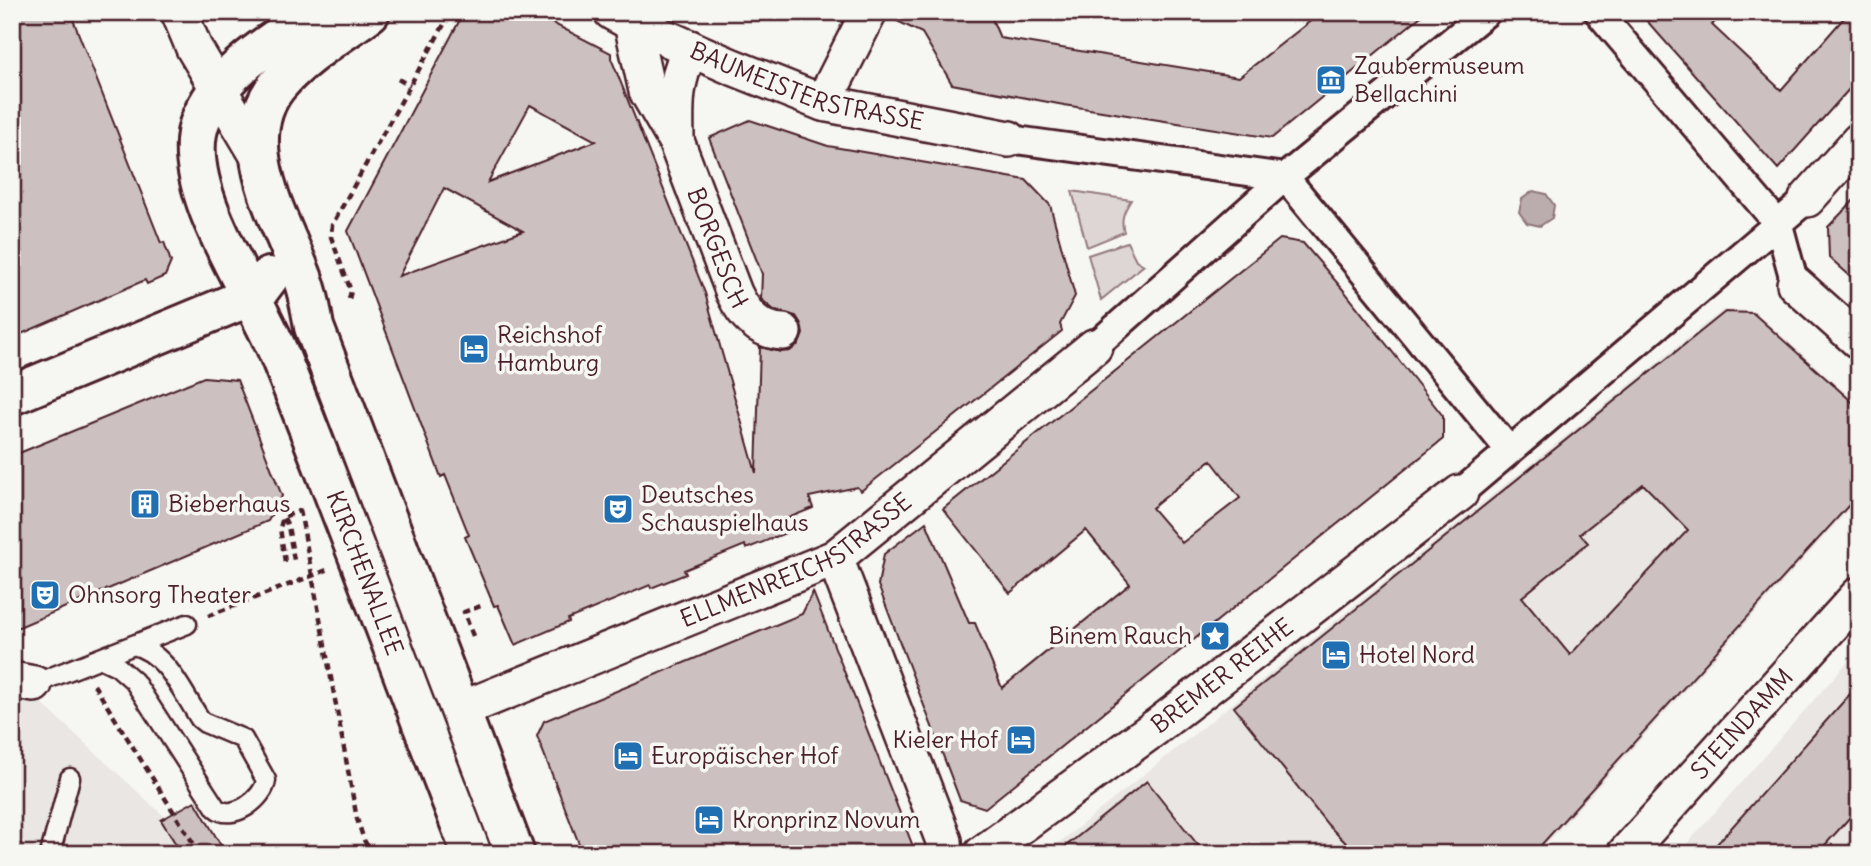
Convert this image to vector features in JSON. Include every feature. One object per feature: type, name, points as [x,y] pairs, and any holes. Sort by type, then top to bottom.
[{"type":"street","name":"KIRCHENALLEE","points":[[179,12],[194,48],[259,157],[303,278],[314,327],[515,854]]},
{"type":"street","points":[[219,89],[244,64],[278,37],[317,12]]},
{"type":"street","points":[[259,157],[262,117],[276,88],[302,62],[370,12]]},
{"type":"street","points":[[1094,347],[1285,177],[1487,12]]},
{"type":"street","points":[[1598,12],[1779,225],[1795,284],[1859,341]]},
{"type":"street","name":"BAUMEISTERSTRASSE","points":[[627,16],[690,48],[823,103],[1009,139]]},
{"type":"street","name":"BORGESCH","points":[[627,16],[647,91],[676,141],[739,304],[750,318],[762,327],[783,332]]},
{"type":"street","points":[[823,103],[867,16]]},
{"type":"street","name":"BORGESCH","points":[[676,141],[675,93],[690,48]]},
{"type":"street","name":"KIRCHENALLEE","points":[[219,89],[204,112],[197,132],[196,153],[201,184],[213,218],[279,353],[472,854]]},
{"type":"street","points":[[1009,139],[1285,177],[1509,450]]},
{"type":"street","points":[[1460,493],[1779,225],[1807,199],[1859,141]]},
{"type":"street","points":[[12,395],[251,296],[266,281],[275,265],[278,215]]},
{"type":"street","name":"KIRCHENALLEE","points":[[251,296],[264,294],[284,298],[294,304],[314,327]]},
{"type":"street","name":"ELLMENREICHSTRASSE","points":[[460,710],[835,558],[1094,347]]},
{"type":"street","name":"BREMER REIHE","points":[[982,854],[1156,727],[1460,493]]},
{"type":"street","points":[[835,558],[944,841],[945,854]]},
{"type":"street","name":"STEINDAMM","points":[[1625,854],[1859,595]]},
{"type":"lane","points":[[23,682],[92,660],[187,624]]},
{"type":"lane","points":[[92,660],[117,666],[134,681],[221,813],[229,814],[263,793],[266,780],[243,739],[200,719],[159,657],[147,648],[133,645]]},
{"type":"lane","points":[[50,854],[70,778]]},
{"type":"path","points":[[349,299],[351,291],[331,237],[332,225],[451,12]]},
{"type":"path","points":[[398,79],[410,86]]},
{"type":"path","points":[[300,510],[357,820],[372,854]]},
{"type":"path","points":[[283,517],[288,526],[294,560]]},
{"type":"path","points":[[279,528],[285,562]]},
{"type":"path","points":[[187,624],[359,558]]},
{"type":"path","points":[[465,616],[464,612],[481,606]]},
{"type":"path","points":[[92,660],[90,678],[200,854]]},
{"type":"shaded area","points":[[1072,191],[1131,200],[1123,215],[1124,232],[1087,247]]},
{"type":"shaded area","points":[[1533,191],[1546,194],[1554,205],[1552,218],[1540,226],[1527,223],[1519,212],[1522,199]]},
{"type":"shaded area","points":[[1127,242],[1136,260],[1144,265],[1101,300],[1088,255]]},
{"type":"shaded area","points":[[1723,310],[1754,311],[1859,405],[1859,498],[1537,854],[1045,854]]},
{"type":"shaded area","points":[[1852,657],[1859,663],[1859,854],[1678,854]]},
{"type":"shaded area","points":[[12,676],[205,854],[12,854]]},
{"type":"building","points":[[12,12],[70,12],[161,243],[164,242],[171,262],[165,276],[147,284],[145,280],[12,338]]},
{"type":"building","points":[[464,12],[531,12],[611,53],[705,293],[756,473],[760,347],[781,352],[790,351],[799,344],[803,334],[796,316],[774,310],[761,299],[762,274],[709,138],[750,120],[828,146],[1026,180],[1050,205],[1075,296],[1060,324],[1062,331],[861,491],[857,487],[809,497],[813,508],[783,520],[788,532],[746,549],[745,545],[684,570],[686,574],[651,588],[650,585],[568,619],[569,622],[515,645],[498,605],[494,606],[465,537],[469,535],[445,475],[441,477],[348,231]],"holes":[[[530,105],[596,141],[488,182]],[[444,188],[523,231],[399,276]]]},
{"type":"building","points":[[886,12],[989,12],[1000,38],[1239,77],[1322,12],[1426,12],[1272,138],[952,84],[922,33],[887,16]]},
{"type":"building","points":[[1639,12],[1723,12],[1712,25],[1781,90],[1849,12],[1859,12],[1859,78],[1778,169]]},
{"type":"building","points":[[1859,195],[1859,284],[1829,257],[1828,227]]},
{"type":"building","points":[[1280,239],[1303,243],[1443,416],[1443,439],[985,808],[960,800],[878,585],[884,554],[926,522],[969,623],[975,623],[1002,688],[1130,584],[1086,530],[1010,593],[943,509]],"holes":[[[1211,460],[1240,498],[1182,543],[1152,508]]]},
{"type":"building","points":[[1725,312],[1753,313],[1859,408],[1859,494],[1533,854],[1357,854],[1328,825],[1234,707]],"holes":[[[1643,484],[1688,530],[1570,655],[1522,597],[1588,543],[1580,534]]]},
{"type":"building","name":"Bieberhaus","points":[[204,377],[237,380],[282,496],[268,521],[12,630],[12,456]]},
{"type":"building","points":[[813,592],[916,854],[583,854],[537,736],[544,721],[802,614]]},
{"type":"building","points":[[1859,684],[1859,807],[1817,854],[1708,854]]},
{"type":"building","points":[[1147,781],[1205,854],[1056,854]]},
{"type":"building","points":[[195,801],[226,854],[182,854],[161,820]]},
{"type":"place","name":"Zaubermuseum Bellachini","points":[[1331,80]]},
{"type":"place","name":"Reichshof Hamburg","points":[[474,349]]},
{"type":"place","name":"Bieberhaus","points":[[145,504]]},
{"type":"place","name":"Deutsches Schauspielhaus","points":[[618,509]]},
{"type":"place","name":"Ohnsorg Theater","points":[[45,595]]},
{"type":"place","name":"Binem Rauch","points":[[1215,636]]},
{"type":"place","name":"Hotel Nord","points":[[1336,655]]},
{"type":"place","name":"Kieler Hof","points":[[1021,740]]},
{"type":"place","name":"Europäischer Hof","points":[[628,756]]},
{"type":"place","name":"Kronprinz Novum","points":[[709,820]]}]
